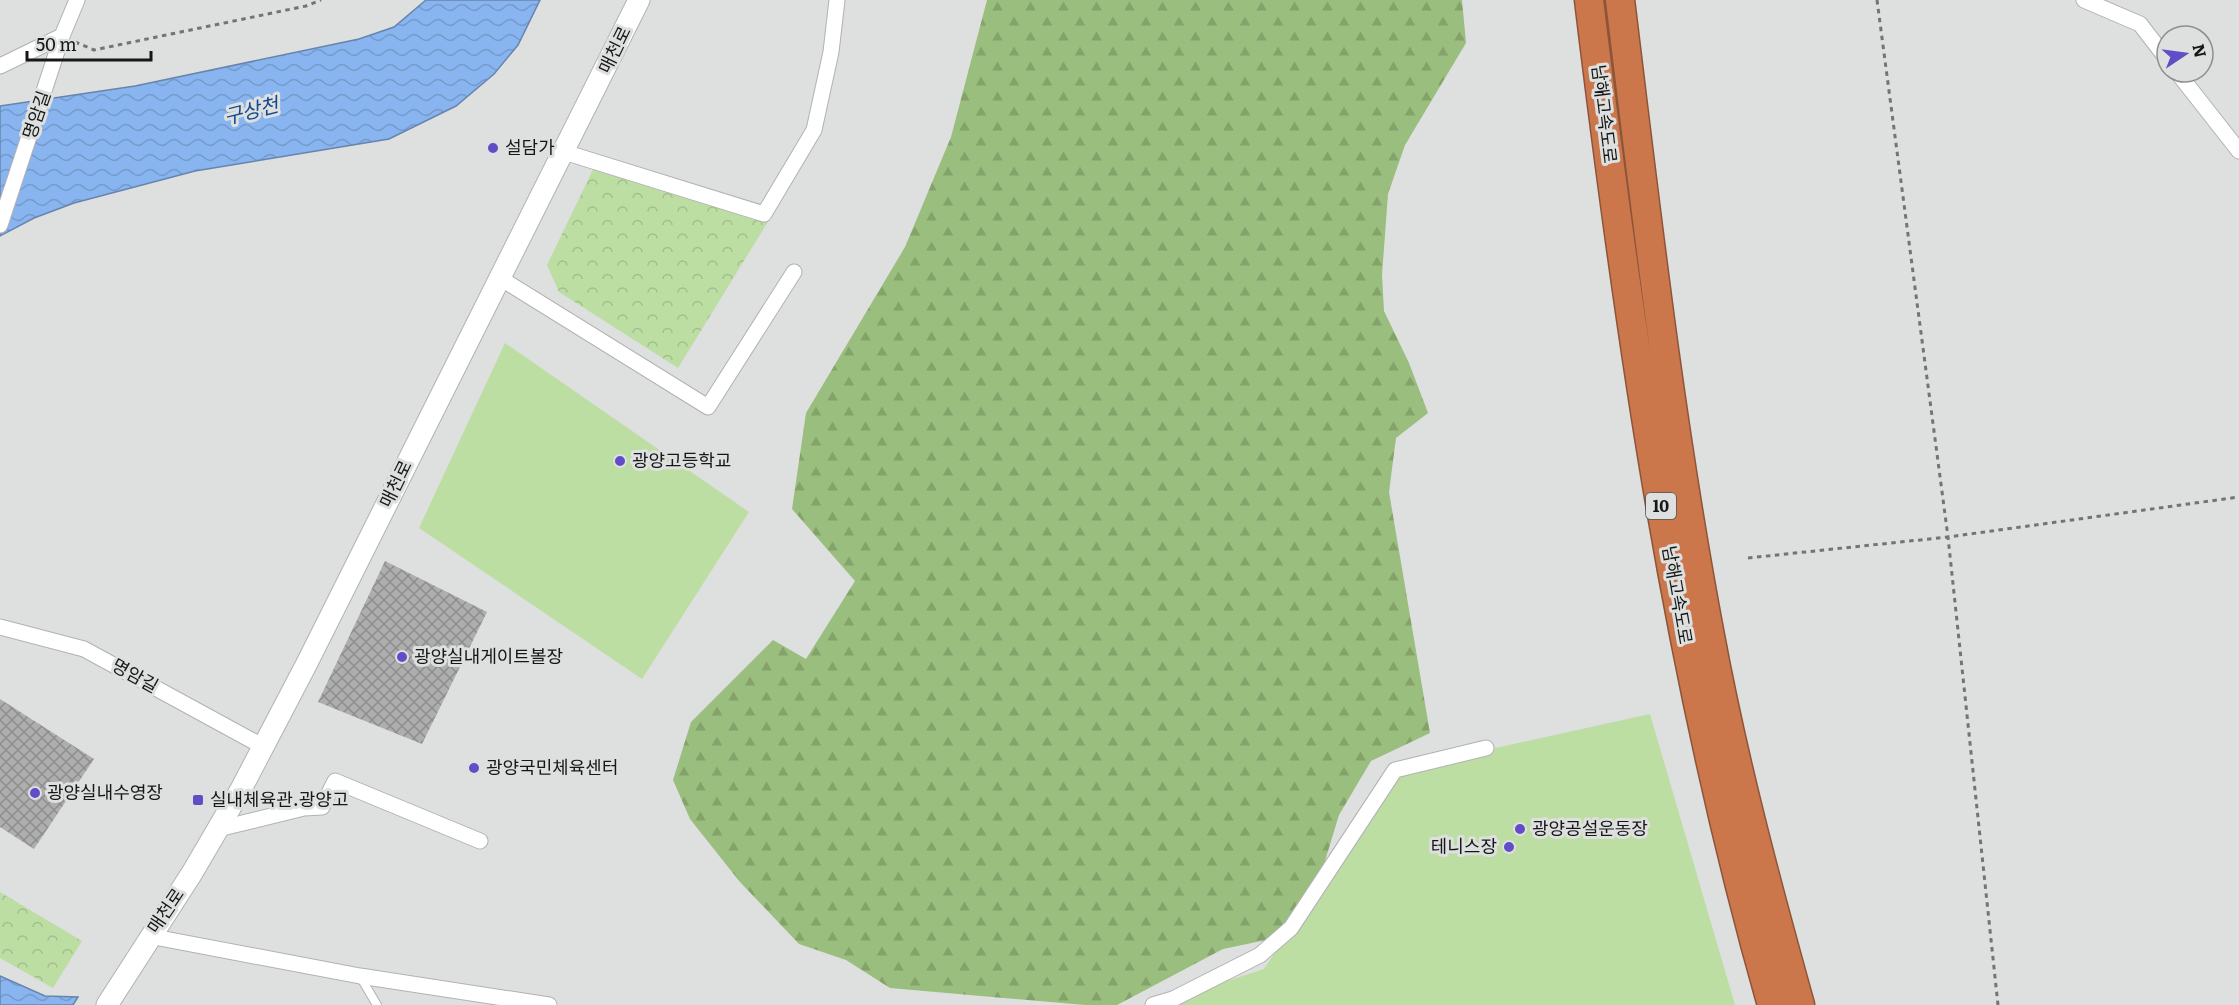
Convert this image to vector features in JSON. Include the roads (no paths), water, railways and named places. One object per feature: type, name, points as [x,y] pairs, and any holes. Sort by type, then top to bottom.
[{"type":"highway","name":"남해고속도로","points":[[1589,0],[1648,435],[1684,641],[1725,819],[1772,1005]]},
{"type":"highway","name":"남해고속도로","points":[[1620,0],[1675,430],[1710,638],[1749,815],[1800,1005]]},
{"type":"main road","name":"매천로","points":[[107,1005],[135,957],[192,873],[218,829],[306,665],[639,0]]},
{"type":"street","name":"명암길","points":[[0,225],[62,36],[77,0]]},
{"type":"street","points":[[564,152],[764,213],[814,130],[831,52],[837,0]]},
{"type":"street","points":[[2084,0],[2140,24],[2155,43]]},
{"type":"street","points":[[0,66],[62,36]]},
{"type":"street","points":[[2186,84],[2239,151]]},
{"type":"street","points":[[500,278],[708,407],[794,272]]},
{"type":"street","name":"명암길","points":[[0,627],[84,649],[262,746]]},
{"type":"street","points":[[1153,1005],[1173,999],[1260,955],[1291,928],[1395,770],[1486,748]]},
{"type":"street","points":[[218,829],[295,810],[322,807],[335,781],[480,841]]},
{"type":"street","points":[[149,936],[360,976],[549,1005]]},
{"type":"lane","points":[[360,976],[377,1005]]},
{"type":"water","name":"구상천","points":[[426,0],[540,0],[518,45],[494,74],[456,106],[389,139],[195,171],[74,203],[34,218],[0,236],[0,106],[135,86],[359,39],[394,27]]},
{"type":"water","points":[[0,976],[45,996],[78,997],[73,1005],[0,1005]]},
{"type":"place","name":"설담가","points":[[493,148]]},
{"type":"place","name":"광양고등학교","points":[[620,461]]},
{"type":"place","name":"광양실내게이트볼장","points":[[402,657]]},
{"type":"place","name":"광양국민체육센터","points":[[474,768]]},
{"type":"place","name":"광양실내수영장","points":[[35,793]]},
{"type":"place","name":"실내체육관.광양고","points":[[198,800]]},
{"type":"place","name":"광양공설운동장","points":[[1520,829]]},
{"type":"place","name":"테니스장","points":[[1509,847]]}]
